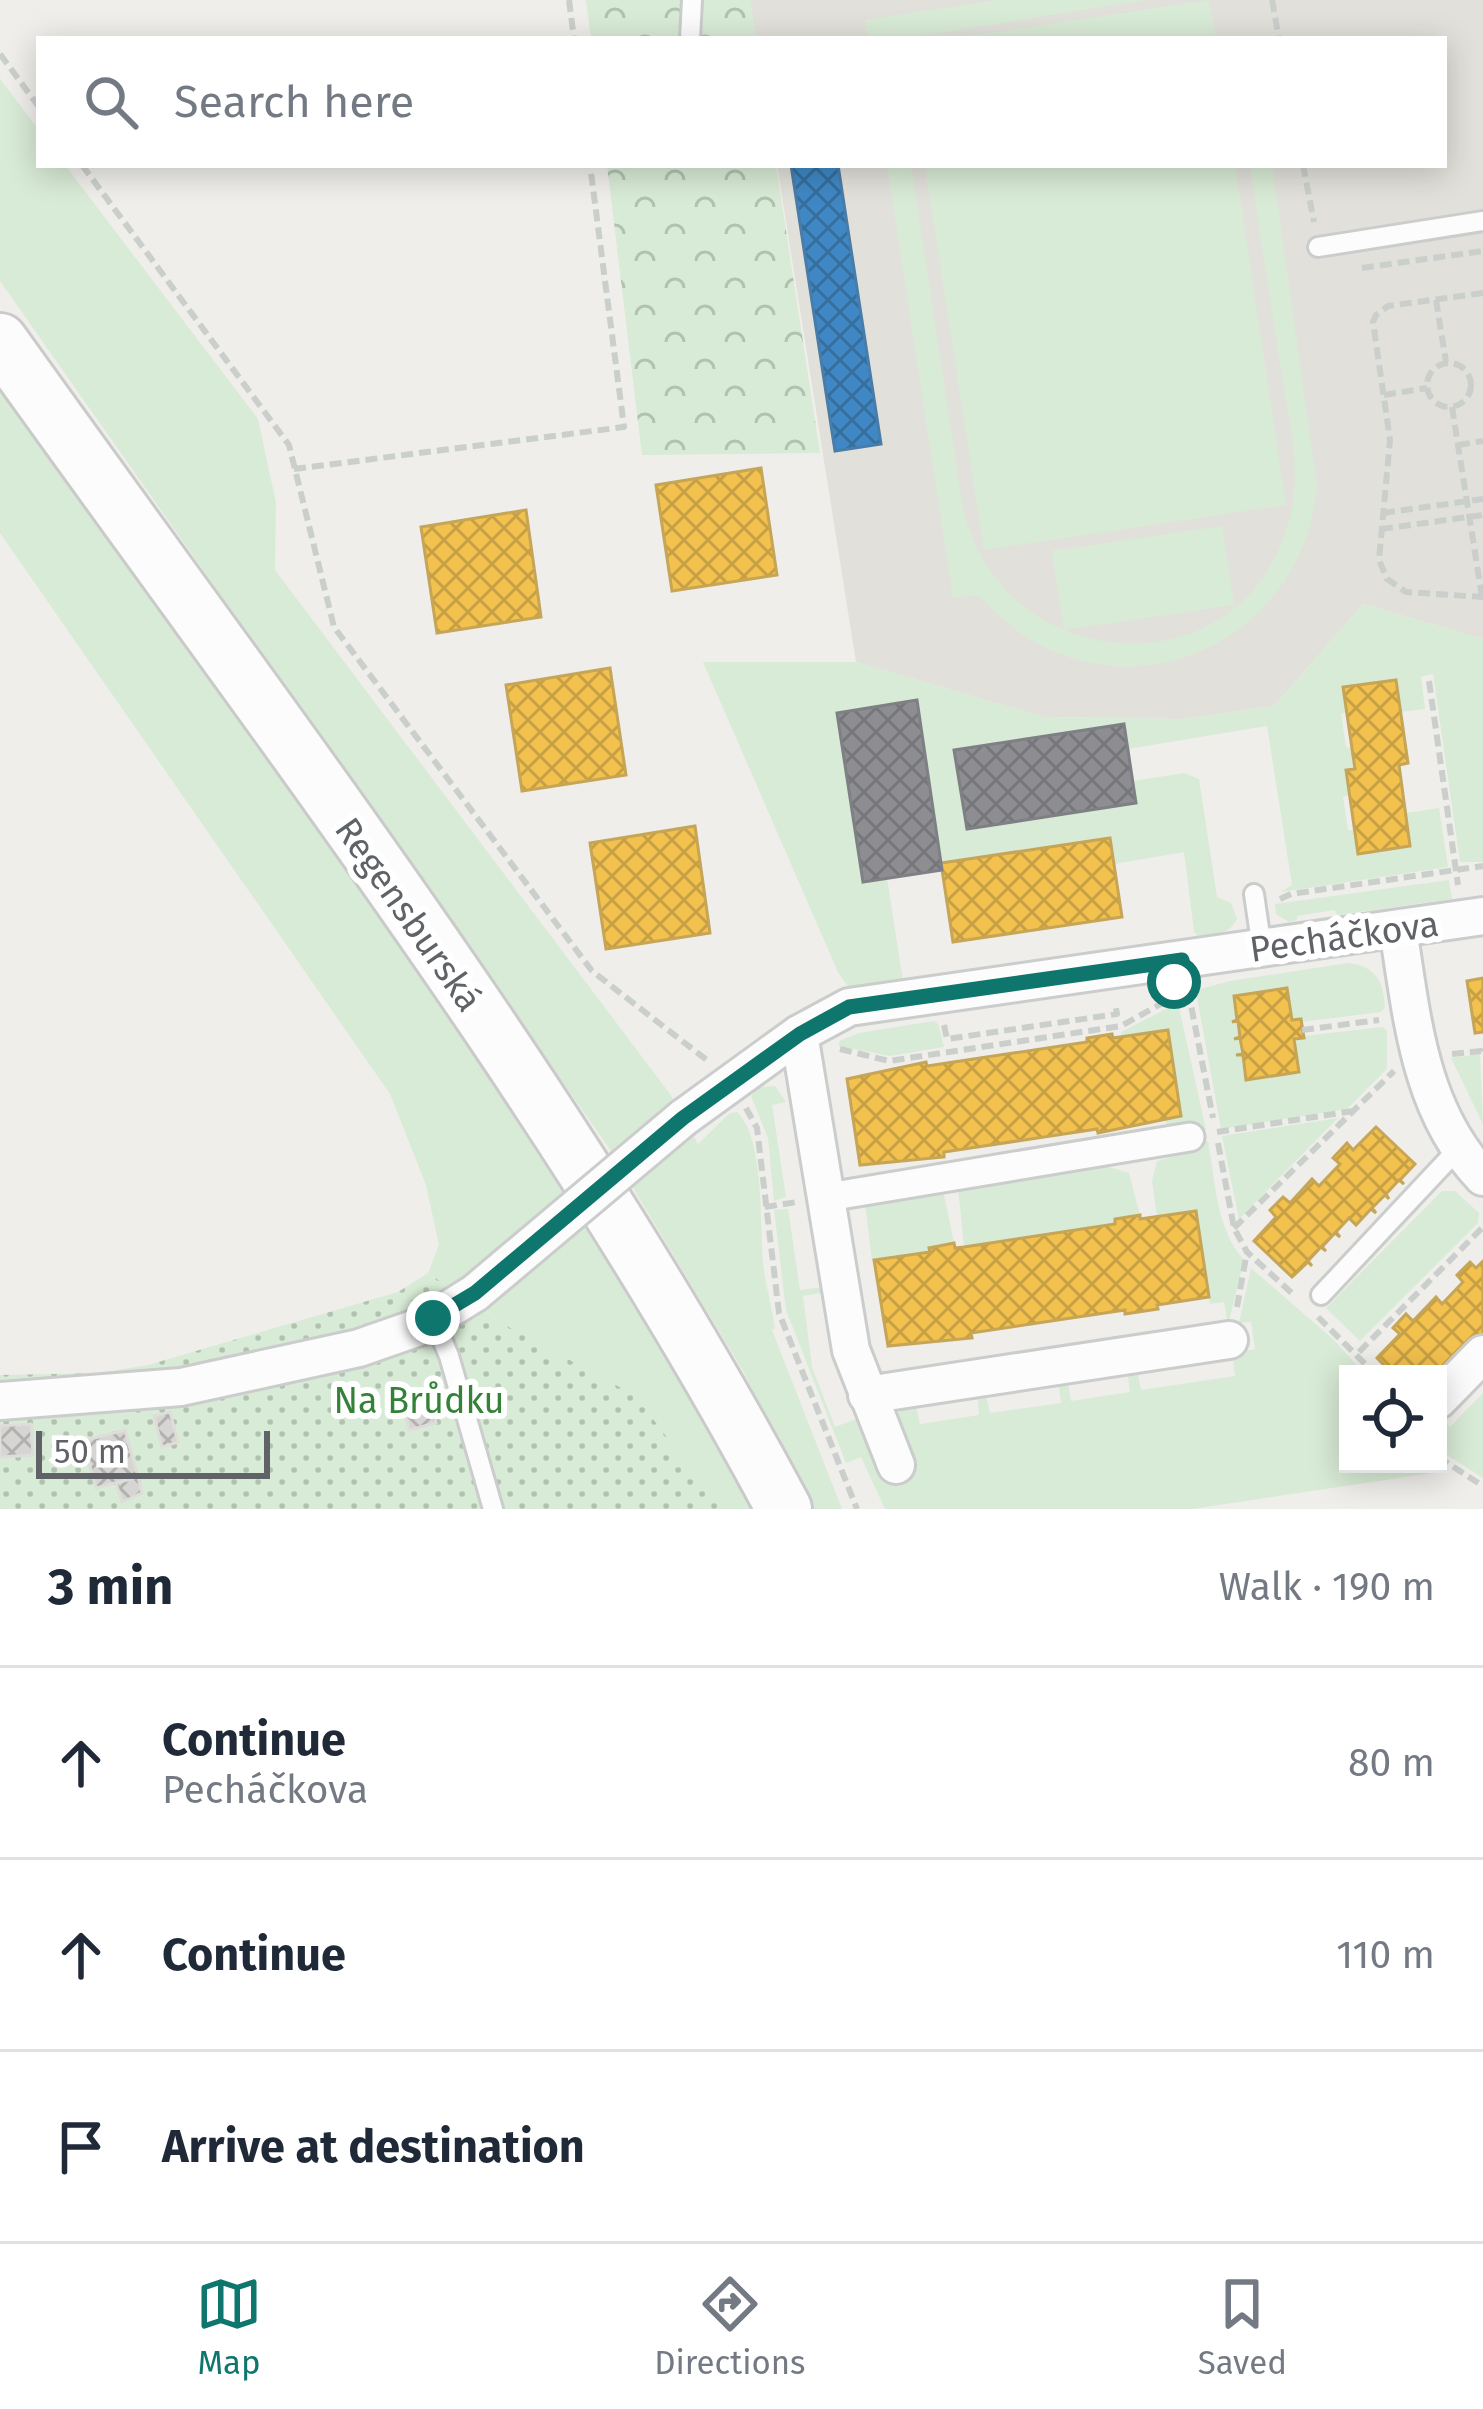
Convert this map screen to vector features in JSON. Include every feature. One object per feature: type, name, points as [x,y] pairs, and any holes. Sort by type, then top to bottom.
[{"type":"main road","name":"Regensburská","points":[[0,341],[568,1142],[668,1303],[784,1509]]},
{"type":"street","name":"Pecháčkova","points":[[815,1038],[849,1007],[1186,978],[1262,949],[1473,917]]},
{"type":"street","points":[[1398,929],[1419,1060],[1457,1150],[1483,1177]]},
{"type":"street","points":[[0,1401],[181,1388],[359,1348],[433,1318],[475,1293],[730,1082],[815,1038],[827,1197],[851,1350],[896,1465]]},
{"type":"street","points":[[827,1197],[1203,1135]]},
{"type":"street","points":[[867,1395],[1229,1340]]},
{"type":"street","points":[[1447,1391],[1483,1354]]},
{"type":"lane","points":[[690,36],[692,0]]},
{"type":"lane","points":[[1318,247],[1483,221]]},
{"type":"lane","points":[[1255,902],[1262,949]]},
{"type":"lane","points":[[1321,1295],[1457,1150]]},
{"type":"lane","points":[[433,1318],[449,1356],[493,1509]]},
{"type":"path","points":[[569,0],[574,36]]},
{"type":"path","points":[[1271,0],[1278,36]]},
{"type":"path","points":[[0,54],[36,103]]},
{"type":"path","points":[[84,168],[289,445],[334,627],[592,971],[686,1041],[730,1082],[757,1128],[779,1313],[856,1509]]},
{"type":"path","points":[[294,469],[624,427],[590,168]]},
{"type":"path","points":[[1304,168],[1323,274],[1483,251]]},
{"type":"path","points":[[1452,407],[1482,597],[1406,592],[1387,579],[1378,560],[1390,454],[1373,322],[1388,306],[1483,293]]},
{"type":"path","points":[[1436,300],[1446,363]]},
{"type":"path","points":[[1446,363],[1462,368],[1471,382],[1467,398],[1452,407],[1436,403],[1427,388],[1432,372],[1446,363]]},
{"type":"path","points":[[1471,382],[1483,380]]},
{"type":"path","points":[[1384,395],[1427,388]]},
{"type":"path","points":[[1458,445],[1483,441]]},
{"type":"path","points":[[1383,513],[1483,499]]},
{"type":"path","points":[[1381,529],[1483,515]]},
{"type":"path","points":[[1430,681],[1456,870],[1473,917]]},
{"type":"path","points":[[1255,902],[1483,866]]},
{"type":"path","points":[[815,1038],[844,1051],[889,1061],[1121,1026],[1186,978]]},
{"type":"path","points":[[1186,978],[1203,1135],[1234,1228],[1247,1252],[1368,1365]]},
{"type":"path","points":[[941,1014],[947,1039],[1117,1014],[1113,990]]},
{"type":"path","points":[[1302,1030],[1412,1016]]},
{"type":"path","points":[[1234,1228],[1399,1066],[1419,1060]]},
{"type":"path","points":[[1203,1135],[1355,1110]]},
{"type":"path","points":[[1358,1353],[1483,1227]]},
{"type":"path","points":[[1229,1340],[1247,1252]]},
{"type":"path","points":[[1447,1462],[1483,1486]]},
{"type":"path","points":[[1474,1478],[1483,1468]]},
{"type":"shaded area","points":[[750,0],[1483,0],[1483,639],[1363,604],[1274,706],[1184,719],[1044,717],[856,662],[777,168],[1447,168],[1447,36],[756,36]]},
{"type":"green space","points":[[586,0],[750,0],[756,36],[591,36]]},
{"type":"green space","points":[[997,0],[1146,0],[920,36],[868,36],[865,20]]},
{"type":"green space","points":[[1209,0],[1215,36],[970,36]]},
{"type":"green space","points":[[0,79],[36,126],[36,168],[67,168],[258,419],[276,503],[275,570],[670,1094],[698,1144],[730,1113],[737,1112],[746,1125],[760,1187],[772,1330],[842,1509],[813,1509],[743,1371],[609,1148],[0,281]]},
{"type":"green space","points":[[607,168],[776,168],[820,453],[642,455]]},
{"type":"green space","points":[[887,168],[911,168],[962,502],[983,559],[1019,602],[1065,630],[1117,643],[1169,640],[1218,620],[1259,583],[1287,528],[1294,485],[1293,442],[1250,168],[1272,168],[1317,485],[1303,546],[1274,596],[1234,633],[1186,657],[1133,666],[1078,660],[1026,637],[979,595],[953,598]]},
{"type":"green space","points":[[925,168],[1235,168],[1286,505],[984,550]]},
{"type":"green space","points":[[0,377],[439,989],[597,1227],[763,1509],[508,1509],[500,1322],[428,1273],[439,1245],[426,1185],[390,1094],[0,533]]},
{"type":"green space","points":[[1222,526],[1234,605],[1064,630],[1052,551]]},
{"type":"green space","points":[[1363,604],[1483,639],[1483,862],[1460,862],[1433,674],[1421,677],[1425,709],[1400,712],[1395,680],[1343,688],[1347,712],[1341,714],[1355,769],[1346,771],[1349,795],[1343,797],[1358,854],[1410,846],[1406,813],[1439,808],[1448,867],[1281,892],[1292,885],[1267,726],[1128,749],[1124,724],[955,750],[967,829],[1136,803],[1133,781],[1184,773],[1199,779],[1217,897],[1231,903],[1237,919],[1225,931],[1204,936],[1194,931],[1184,852],[1114,864],[1109,838],[941,863],[917,701],[838,712],[863,881],[887,878],[903,981],[849,988],[703,662],[856,662],[1044,717],[1184,719],[1274,706]]},
{"type":"green space","points":[[1449,880],[1452,899],[1337,915],[1335,910],[1297,916],[1289,922],[1276,914],[1275,904]]},
{"type":"green space","points":[[1348,963],[1377,977],[1384,999],[1381,1012],[1301,1022],[1292,1020],[1287,988],[1234,996],[1246,1079],[1299,1072],[1294,1039],[1383,1027],[1387,1031],[1387,1069],[1347,1109],[1221,1129],[1197,997],[1200,989]]},
{"type":"green space","points":[[1178,1003],[1206,1130],[1168,1131],[1165,1118],[1181,1115],[1168,1030],[1122,1037],[1121,1032]]},
{"type":"green space","points":[[934,1021],[944,1047],[890,1056],[839,1046],[839,1041],[859,1033]]},
{"type":"green space","points":[[1480,1054],[1483,1124],[1451,1058]]},
{"type":"green space","points":[[775,1086],[786,1102],[772,1105],[786,1197],[774,1201],[768,1138],[751,1096],[760,1087]]},
{"type":"green space","points":[[1338,1118],[1239,1219],[1222,1136]]},
{"type":"green space","points":[[1208,1141],[1222,1219],[1244,1260],[1228,1325],[1224,1302],[1210,1304],[1196,1211],[1157,1217],[1152,1181],[1157,1161],[1190,1152],[1190,1143]]},
{"type":"green space","points":[[1105,1166],[1129,1173],[1140,1215],[1115,1224],[964,1247],[958,1187]]},
{"type":"green space","points":[[943,1190],[954,1243],[930,1248],[930,1252],[872,1261],[865,1203]]},
{"type":"green space","points":[[1442,1191],[1455,1191],[1479,1213],[1478,1223],[1360,1341],[1326,1308]]},
{"type":"green space","points":[[788,1209],[800,1290],[824,1287],[825,1292],[803,1296],[812,1367],[835,1427],[856,1419],[879,1475],[916,1462],[906,1438],[896,1442],[895,1428],[899,1412],[915,1401],[920,1424],[979,1415],[977,1392],[985,1391],[990,1413],[1061,1403],[1058,1379],[1067,1377],[1071,1401],[1130,1392],[1127,1369],[1137,1368],[1141,1390],[1235,1376],[1232,1353],[1255,1349],[1251,1322],[1239,1323],[1251,1268],[1357,1365],[1339,1365],[1339,1473],[1432,1473],[1192,1509],[885,1509],[861,1457],[846,1463],[786,1310],[774,1210]]},
{"type":"green space","name":"Na Brůdku","points":[[428,1273],[501,1323],[636,1396],[720,1509],[0,1509],[0,1375],[99,1373],[148,1365],[398,1292]]},
{"type":"green space","points":[[1483,1393],[1483,1478],[1447,1455],[1447,1424],[1450,1427]]},
{"type":"building: Homes","points":[[761,468],[777,575],[672,591],[656,485]]},
{"type":"building: Homes","points":[[526,510],[541,617],[437,633],[421,527]]},
{"type":"building: Homes","points":[[610,668],[626,775],[522,791],[506,685]]},
{"type":"building: Homes","points":[[1396,680],[1408,763],[1399,765],[1410,846],[1358,854],[1346,770],[1355,769],[1343,687]]},
{"type":"building: Homes","points":[[695,826],[710,933],[606,949],[590,843]]},
{"type":"building: Homes","points":[[1110,838],[1122,917],[953,942],[941,863]]},
{"type":"building: Homes","points":[[1483,978],[1483,1032],[1475,1033],[1467,981]]},
{"type":"building: Homes","points":[[1287,988],[1292,1020],[1301,1019],[1304,1038],[1294,1039],[1299,1072],[1246,1080],[1243,1055],[1236,1055],[1243,1054],[1240,1038],[1234,1039],[1240,1037],[1238,1021],[1232,1022],[1237,1020],[1234,996]]},
{"type":"building: Homes","points":[[1168,1030],[1181,1116],[1098,1133],[1097,1129],[944,1152],[944,1157],[860,1165],[847,1079],[926,1062],[927,1066],[1087,1042],[1087,1038],[1112,1034],[1113,1038]]},
{"type":"building: Homes","points":[[1376,1127],[1415,1164],[1400,1180],[1404,1184],[1399,1180],[1386,1194],[1389,1199],[1385,1195],[1372,1208],[1376,1213],[1371,1209],[1356,1225],[1349,1218],[1336,1232],[1340,1237],[1335,1233],[1322,1247],[1326,1251],[1321,1247],[1308,1261],[1312,1266],[1308,1262],[1292,1277],[1254,1241],[1276,1217],[1270,1210],[1283,1197],[1290,1203],[1312,1179],[1319,1186],[1340,1164],[1333,1158],[1347,1143],[1353,1150]]},
{"type":"building: Homes","points":[[1196,1211],[1209,1297],[1125,1314],[1125,1310],[971,1333],[972,1338],[888,1346],[874,1260],[930,1252],[929,1248],[954,1243],[955,1248],[964,1247],[1115,1224],[1115,1219],[1140,1215],[1140,1219]]},
{"type":"building: Homes","points":[[1483,1261],[1483,1338],[1479,1342],[1473,1336],[1458,1350],[1462,1355],[1457,1351],[1445,1365],[1384,1365],[1377,1358],[1400,1334],[1393,1328],[1406,1314],[1413,1321],[1436,1297],[1442,1304],[1463,1282],[1457,1275],[1470,1262],[1476,1268]]},
{"type":"building: Schools","points":[[791,168],[838,168],[881,444],[835,451]]},
{"type":"building: Industry","points":[[917,700],[942,870],[863,882],[837,713]]},
{"type":"building: Industry","points":[[1124,724],[1136,803],[967,829],[954,750]]},
{"type":"building: Other","points":[[431,1402],[436,1423],[409,1430],[404,1408]]},
{"type":"building: Other","points":[[170,1412],[178,1442],[162,1447],[154,1416]]},
{"type":"building: Other","points":[[31,1424],[33,1455],[0,1457],[0,1426]]},
{"type":"building: Other","points":[[125,1430],[138,1477],[96,1488],[83,1441]]},
{"type":"building: Other","points":[[138,1477],[142,1493],[122,1502],[116,1483]]},
{"type":"route","points":[[433,1318],[475,1293],[730,1082],[849,1007],[1182,960],[1188,988],[1174,982]]}]
